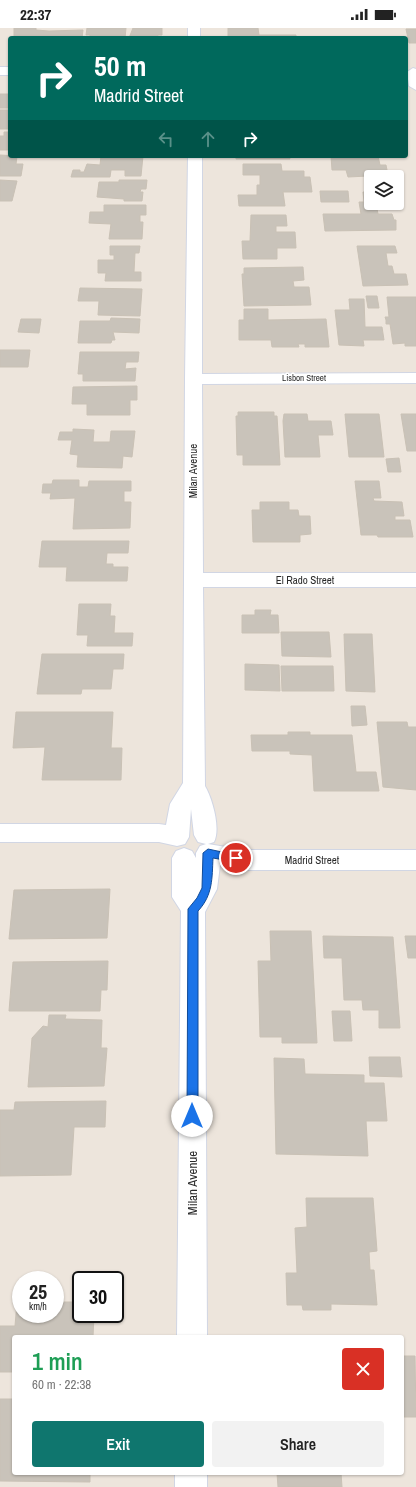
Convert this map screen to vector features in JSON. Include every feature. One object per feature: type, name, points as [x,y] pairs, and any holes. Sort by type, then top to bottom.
[{"type":"street","points":[[412,72],[416,86]]},
{"type":"street","name":"Milan Avenue","points":[[193,909],[201,901],[207,888],[207,844],[200,797],[194,786],[193,379],[195,158]]},
{"type":"street","name":"Lisbon Street","points":[[193,379],[416,378]]},
{"type":"street","name":"El Rado Street","points":[[193,580],[416,580]]},
{"type":"street","name":"Milan Avenue","points":[[192,1335],[193,909],[184,897],[177,815],[181,801],[194,786]]},
{"type":"street","name":"Madrid Street","points":[[180,847],[186,831],[191,830],[207,844],[244,860],[416,860]]},
{"type":"street","points":[[0,833],[159,834],[180,847]]},
{"type":"street","points":[[191,1475],[191,1487]]},
{"type":"building","points":[[14,28],[36,28],[36,30],[49,31],[83,30],[82,36],[14,36]]},
{"type":"building","points":[[87,28],[126,28],[125,36],[86,35]]},
{"type":"building","points":[[133,28],[162,28],[162,35],[130,36]]},
{"type":"building","points":[[228,28],[258,28],[259,35],[296,35],[296,36],[228,36]]},
{"type":"building","points":[[406,29],[416,29],[416,43],[409,43]]},
{"type":"building","points":[[0,94],[8,94],[8,108],[0,108]]},
{"type":"building","points":[[0,110],[8,110],[8,129],[0,129]]},
{"type":"building","points":[[4,132],[8,132],[8,150],[0,150],[0,136],[4,136]]},
{"type":"building","points":[[0,155],[8,155],[8,158],[17,158],[16,164],[23,164],[21,176],[0,176]]},
{"type":"building","points":[[101,158],[143,158],[141,176],[125,176],[125,170],[111,170],[110,177],[71,177],[73,170],[80,170],[80,172],[84,172],[87,164],[100,165]]},
{"type":"building","points":[[290,158],[290,159],[236,159]]},
{"type":"building","points":[[331,158],[378,158],[380,165],[386,165],[387,170],[364,170],[364,176],[348,177],[346,170],[332,170]]},
{"type":"building","points":[[243,164],[281,164],[282,171],[304,171],[304,177],[310,177],[312,192],[283,192],[285,206],[239,206],[238,195],[257,195],[257,185],[260,185],[260,175],[243,175]]},
{"type":"building","points":[[0,180],[17,181],[12,201],[0,201]]},
{"type":"building","points":[[119,180],[147,180],[146,189],[141,189],[140,192],[143,192],[142,201],[124,201],[124,199],[97,197],[99,182],[119,182]]},
{"type":"building","points":[[320,191],[348,191],[349,202],[321,202]]},
{"type":"building","points":[[359,202],[364,202],[364,210],[377,210],[378,214],[392,214],[394,220],[396,220],[396,230],[325,231],[323,214],[361,214]]},
{"type":"building","points":[[104,205],[146,205],[146,215],[140,215],[140,222],[143,222],[142,239],[109,239],[111,224],[89,223],[90,212],[104,212]]},
{"type":"building","points":[[251,215],[286,215],[287,226],[276,226],[276,232],[295,232],[296,248],[277,248],[277,259],[243,259],[242,241],[250,241]]},
{"type":"building","points":[[110,246],[140,246],[139,253],[135,253],[134,272],[141,272],[141,281],[105,281],[106,273],[98,273],[98,260],[114,260],[114,255],[110,255]]},
{"type":"building","points":[[357,246],[395,246],[397,253],[386,253],[388,266],[392,266],[394,274],[406,274],[408,285],[363,286]]},
{"type":"building","points":[[303,267],[304,280],[293,281],[294,287],[309,287],[311,305],[244,306],[242,274],[244,274],[244,268]]},
{"type":"building","points":[[80,288],[142,289],[140,316],[98,315],[99,301],[78,301]]},
{"type":"building","points":[[366,296],[377,296],[379,308],[368,308]]},
{"type":"building","points":[[387,297],[416,297],[416,346],[405,346],[405,343],[393,344],[390,324],[386,324],[385,317],[389,317]]},
{"type":"building","points":[[349,299],[364,299],[365,327],[382,327],[384,340],[363,340],[364,346],[339,345],[335,310],[350,310]]},
{"type":"building","points":[[244,309],[268,309],[268,320],[326,319],[329,347],[305,347],[305,344],[298,344],[299,347],[272,347],[271,340],[239,340],[239,320],[244,320]]},
{"type":"building","points":[[111,318],[140,319],[139,333],[113,332],[115,340],[112,340],[111,343],[78,343],[80,321],[110,321]]},
{"type":"building","points":[[21,319],[41,319],[39,333],[18,332]]},
{"type":"building","points":[[0,350],[30,350],[28,367],[0,367]]},
{"type":"building","points":[[80,352],[139,352],[138,362],[126,362],[125,369],[136,368],[135,381],[83,381],[83,374],[78,374]]},
{"type":"building","points":[[137,386],[137,400],[130,400],[130,415],[87,415],[87,404],[72,404],[73,387]]},
{"type":"building","points":[[238,412],[274,412],[274,416],[277,416],[280,465],[243,465],[243,455],[237,455],[236,416],[238,416]]},
{"type":"building","points":[[284,414],[307,414],[308,421],[331,421],[333,435],[318,435],[320,457],[285,457]]},
{"type":"building","points":[[345,414],[379,414],[384,457],[349,457]]},
{"type":"building","points":[[401,414],[416,414],[416,451],[407,451]]},
{"type":"building","points":[[73,429],[94,430],[93,442],[110,442],[111,431],[135,431],[132,457],[123,456],[122,468],[77,467],[78,455],[70,454],[72,440],[58,440],[60,432],[73,432]]},
{"type":"building","points":[[399,458],[401,472],[388,472],[386,459]]},
{"type":"building","points":[[53,480],[79,480],[79,487],[88,487],[89,481],[131,481],[131,491],[124,491],[124,502],[131,502],[130,528],[73,529],[75,498],[50,499],[51,493],[42,493],[43,484],[52,484]]},
{"type":"building","points":[[355,481],[379,481],[381,498],[373,498],[374,501],[402,502],[404,516],[395,516],[395,520],[410,520],[413,537],[378,537],[377,535],[361,535]]},
{"type":"building","points":[[260,502],[289,502],[289,510],[298,510],[299,516],[310,516],[311,534],[300,535],[300,542],[253,542],[252,510],[260,510]]},
{"type":"building","points":[[42,541],[129,541],[128,553],[107,553],[106,564],[113,564],[113,567],[128,567],[127,581],[66,581],[67,567],[39,567]]},
{"type":"building","points":[[79,604],[111,604],[110,616],[115,616],[114,633],[133,633],[132,646],[87,646],[88,635],[77,635]]},
{"type":"building","points":[[255,610],[271,610],[270,615],[278,615],[279,633],[242,633],[242,615],[255,615]]},
{"type":"building","points":[[281,632],[329,632],[331,657],[282,656]]},
{"type":"building","points":[[344,634],[372,634],[375,692],[346,691]]},
{"type":"building","points":[[42,654],[124,654],[123,669],[113,669],[111,689],[82,689],[81,694],[37,694]]},
{"type":"building","points":[[245,664],[279,665],[280,691],[245,690]]},
{"type":"building","points":[[281,666],[333,666],[334,691],[282,691]]},
{"type":"building","points":[[351,706],[365,706],[367,725],[352,726]]},
{"type":"building","points":[[16,712],[113,712],[111,748],[122,748],[121,780],[42,780],[45,747],[13,748]]},
{"type":"building","points":[[377,722],[407,722],[408,727],[416,727],[416,790],[383,787]]},
{"type":"building","points":[[288,732],[310,732],[310,735],[352,735],[356,772],[376,772],[379,791],[314,791],[312,755],[290,754],[290,751],[252,751],[251,735],[288,735]]},
{"type":"building","points":[[110,889],[107,938],[9,939],[14,890]]},
{"type":"building","points":[[270,931],[311,931],[317,1043],[282,1043],[282,1037],[260,1037],[258,961],[271,961]]},
{"type":"building","points":[[323,936],[393,937],[400,1028],[379,1028],[379,1010],[363,1010],[362,1000],[344,1000],[342,958],[324,958]]},
{"type":"building","points":[[405,936],[416,936],[416,958],[408,958]]},
{"type":"building","points":[[108,961],[107,990],[101,990],[100,1011],[9,1011],[13,962]]},
{"type":"building","points":[[332,1011],[350,1011],[352,1041],[334,1041]]},
{"type":"building","points":[[49,1015],[66,1015],[65,1019],[102,1020],[101,1048],[107,1048],[104,1086],[28,1087],[32,1038],[43,1026],[48,1027]]},
{"type":"building","points":[[369,1057],[400,1057],[402,1077],[370,1076]]},
{"type":"building","points":[[274,1058],[304,1059],[305,1074],[364,1075],[364,1083],[384,1083],[387,1121],[366,1121],[368,1156],[276,1154]]},
{"type":"building","points":[[106,1101],[105,1127],[74,1127],[71,1175],[0,1176],[0,1110],[14,1110],[15,1102]]},
{"type":"building","points":[[306,1198],[373,1198],[377,1251],[369,1252],[370,1270],[374,1270],[377,1305],[331,1304],[331,1310],[303,1310],[302,1305],[287,1305],[286,1273],[297,1273],[295,1228],[307,1227]]},
{"type":"building","points":[[64,1302],[72,1302],[72,1323],[94,1323],[93,1335],[12,1335],[12,1372],[0,1372],[0,1326],[15,1326],[15,1323],[64,1323]]},
{"type":"building","points":[[404,1356],[415,1356],[416,1417],[404,1417]]},
{"type":"building","points":[[0,1399],[12,1399],[12,1475],[90,1475],[90,1482],[0,1481]]},
{"type":"building","points":[[277,1475],[341,1475],[342,1487],[278,1487]]},
{"type":"route","points":[[192,1116],[193,909],[201,901],[207,888],[208,853],[236,858]]}]
